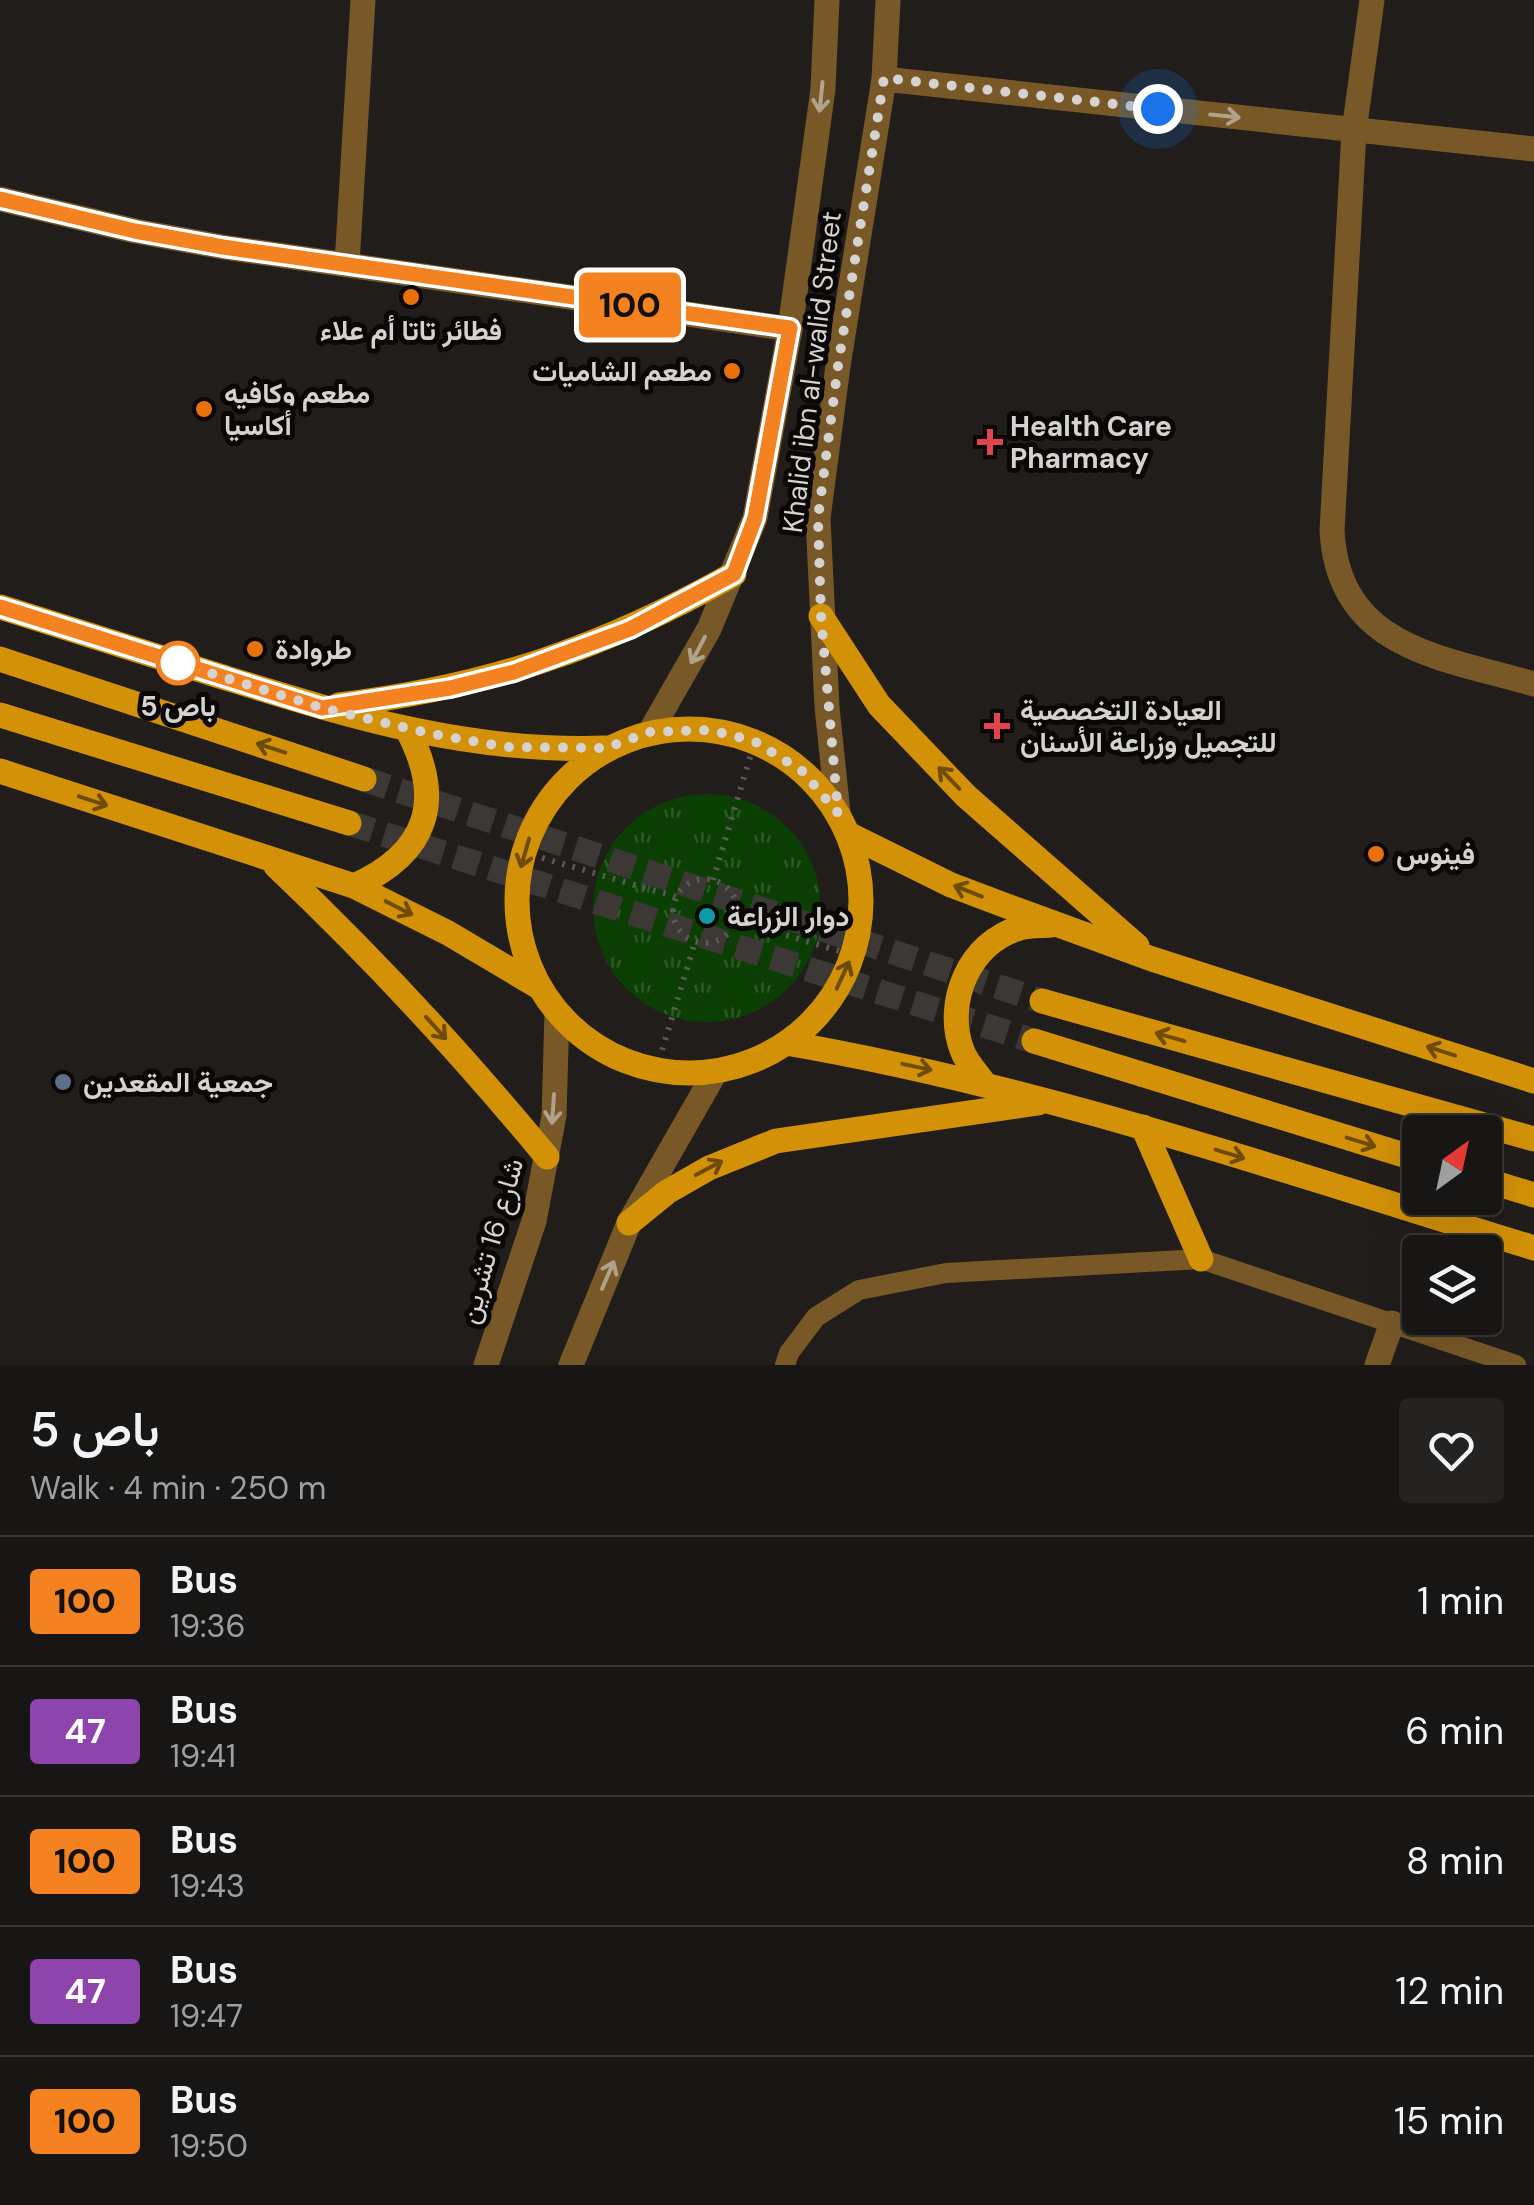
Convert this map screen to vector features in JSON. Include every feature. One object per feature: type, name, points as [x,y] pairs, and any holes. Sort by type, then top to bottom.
[{"type":"main road","points":[[322,708],[450,688],[514,672],[630,629],[734,574]]},
{"type":"main road","points":[[0,607],[322,708],[407,729],[506,747],[606,748]]},
{"type":"main road","points":[[821,616],[879,705],[966,796],[1152,959]]},
{"type":"main road","points":[[0,658],[364,779]]},
{"type":"main road","points":[[0,716],[348,823]]},
{"type":"main road","points":[[354,886],[383,873],[408,851],[423,822],[428,790],[423,758],[407,729]]},
{"type":"main road","points":[[710,730],[754,741],[802,771],[843,824],[859,873],[853,954],[838,989],[815,1019],[786,1044],[753,1061],[716,1071],[656,1070],[619,1059],[586,1039],[557,1012],[539,987],[521,944],[516,898],[522,852],[540,810],[569,775],[606,748],[650,732],[710,730]]},
{"type":"main road","points":[[0,771],[354,886],[539,987]]},
{"type":"main road","points":[[843,824],[952,884],[1056,924],[1152,959],[1534,1081]]},
{"type":"main road","points":[[269,859],[434,1024],[546,1156]]},
{"type":"main road","points":[[984,1083],[962,1052],[958,1033],[955,1014],[963,977],[986,946],[1018,928],[1056,924]]},
{"type":"main road","points":[[1042,1001],[1534,1139]]},
{"type":"main road","points":[[1034,1041],[1402,1154]]},
{"type":"main road","points":[[786,1044],[984,1083],[1143,1127],[1534,1248]]},
{"type":"main road","points":[[630,1223],[667,1192],[709,1168],[776,1141],[1050,1101]]},
{"type":"main road","points":[[1143,1127],[1201,1259]]},
{"type":"main road","points":[[1502,1185],[1534,1195]]},
{"type":"street","points":[[348,264],[363,0]]},
{"type":"street","points":[[650,732],[709,629],[755,518],[790,328],[823,90],[827,0]]},
{"type":"street","name":"Khalid ibn al-walid Street","points":[[843,824],[821,616],[818,518],[884,78],[888,0]]},
{"type":"street","points":[[1372,0],[1354,130],[1332,531],[1334,559],[1342,585],[1356,609],[1376,629],[1400,643],[1534,684]]},
{"type":"street","points":[[884,78],[1534,149]]},
{"type":"street","points":[[0,199],[135,231],[790,328]]},
{"type":"street","name":"شارع 16 تشرين","points":[[486,1365],[534,1222],[554,1116],[557,1012]]},
{"type":"street","points":[[571,1365],[630,1223],[716,1071]]},
{"type":"street","points":[[1376,1365],[1392,1323]]},
{"type":"lane","points":[[785,1365],[789,1353],[816,1317],[859,1290],[946,1272],[1201,1259],[1516,1365]]},
{"type":"path","points":[[713,880],[754,741]]},
{"type":"path","points":[[522,852],[676,897]]},
{"type":"path","points":[[713,880],[730,892],[738,910],[736,920],[725,937],[716,942],[695,942],[678,929],[673,907],[676,897],[692,882],[713,880]]},
{"type":"path","points":[[736,920],[853,954]]},
{"type":"path","points":[[656,1070],[695,942]]},
{"type":"green space","name":"دوار الزراعة","points":[[707,794],[751,803],[788,827],[812,864],[821,908],[812,952],[788,989],[751,1013],[707,1022],[663,1013],[626,989],[602,952],[593,908],[602,864],[626,827],[663,803]]},
{"type":"tunnel","points":[[364,779],[1042,1001]]},
{"type":"tunnel","points":[[349,823],[1034,1041]]},
{"type":"bus line","name":"100","points":[[0,199],[223,247],[790,328],[755,518],[734,574],[683,603],[576,652],[450,688],[322,708],[0,607]]},
{"type":"place","name":"فطائر تاتا أم علاء","points":[[411,297]]},
{"type":"place","name":"مطعم الشاميات","points":[[732,371]]},
{"type":"place","name":"مطعم وكافيه أكاسيا","points":[[204,409]]},
{"type":"place","name":"Health Care Pharmacy","points":[[990,442]]},
{"type":"place","name":"طروادة","points":[[255,649]]},
{"type":"place","name":"باص 5","points":[[178,663]]},
{"type":"place","name":"العيادة التخصصية للتجميل وزراعة الأسنان","points":[[997,726]]},
{"type":"place","name":"فينوس","points":[[1376,854]]},
{"type":"place","name":"دوار الزراعة","points":[[707,916]]},
{"type":"place","name":"جمعية المقعدين","points":[[63,1082]]},
{"type":"route","points":[[178,663],[322,708],[457,740],[506,747],[606,748],[650,732],[710,730],[754,741],[802,771],[838,813],[827,706],[818,518],[884,78],[1158,109]]}]
